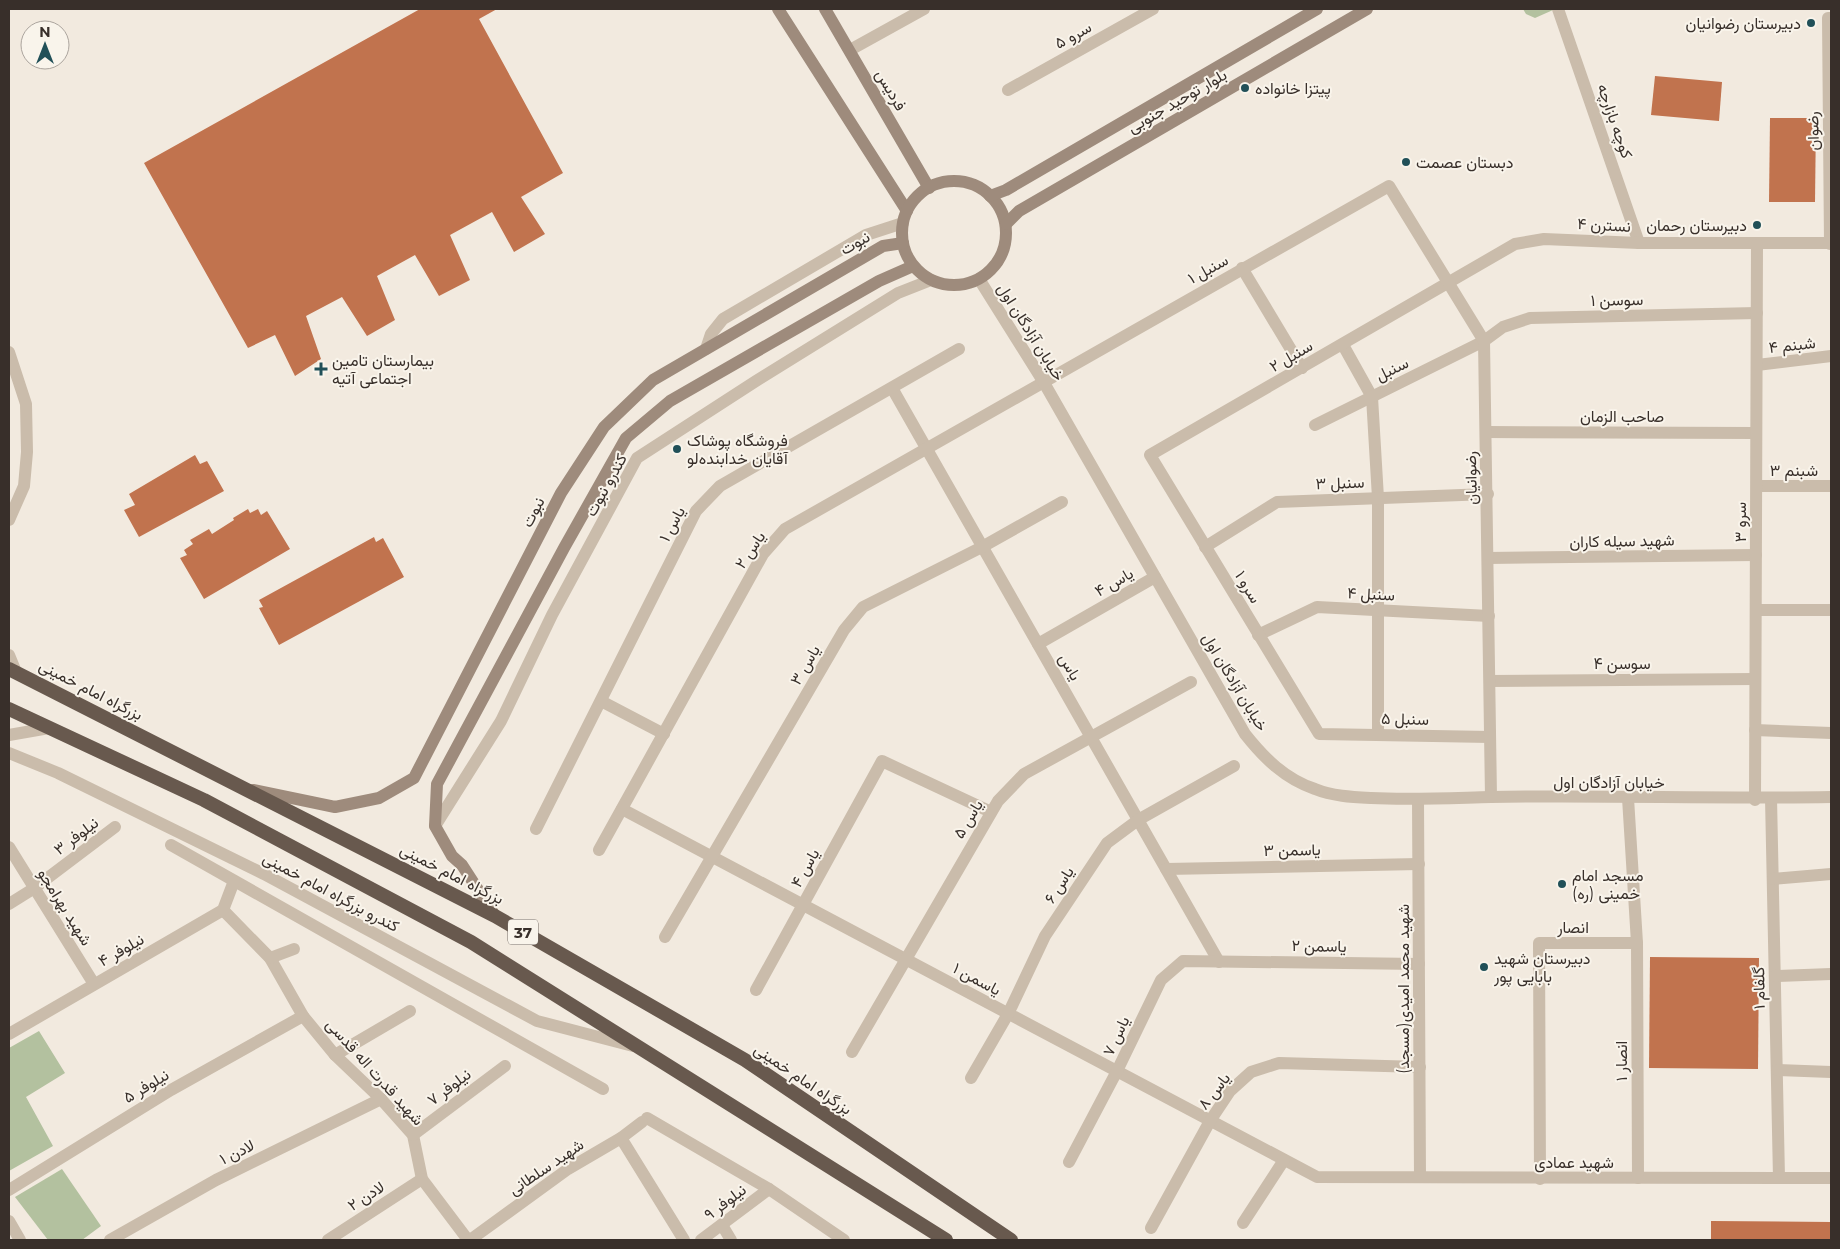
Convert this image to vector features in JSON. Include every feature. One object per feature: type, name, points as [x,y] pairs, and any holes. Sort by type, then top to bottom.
[{"type":"highway","name":"بزرگراه امام خمینی","points":[[12,671],[250,790],[495,916],[745,1060],[976,1214],[1011,1240]]},
{"type":"highway","name":"37","points":[[9,709],[204,800],[471,942],[946,1240]]},
{"type":"highway","points":[[976,1214],[988,1230],[988,1240]]},
{"type":"main road","points":[[778,9],[907,211]]},
{"type":"main road","name":"فردیس","points":[[825,9],[929,188]]},
{"type":"main road","name":"بلوار توحید جنوبی","points":[[990,196],[1006,190],[1317,9]]},
{"type":"main road","name":"بلوار توحید جنوبی","points":[[1006,224],[1019,211],[1367,9]]},
{"type":"main road","points":[[945,182],[961,182],[977,186],[990,196],[1000,208],[1006,224],[1006,240],[1001,256],[992,269],[979,279],[964,284],[947,285],[932,280],[913,266],[903,242],[903,223],[907,211],[916,197],[929,188],[945,182]]},
{"type":"main road","name":"نبوت","points":[[250,790],[335,807],[379,798],[414,778],[561,493],[604,428],[653,380],[883,246],[903,242]]},
{"type":"main road","points":[[495,916],[462,865],[452,856],[435,826],[437,784],[564,548],[626,438],[670,401],[879,281],[913,266]]},
{"type":"street","points":[[850,50],[924,9]]},
{"type":"street","name":"کوچه بازارچه","points":[[1558,9],[1639,243]]},
{"type":"street","name":"سرو ۵","points":[[1008,90],[1145,11]]},
{"type":"street","name":"رضوان","points":[[1830,18],[1831,244]]},
{"type":"street","name":"سنبل ۱","points":[[1043,381],[1389,186],[1448,285]]},
{"type":"street","points":[[706,349],[711,334],[723,319],[866,235],[903,223]]},
{"type":"street","name":"نسترن ۴","points":[[1448,285],[1504,250],[1530,240],[1639,243],[1831,244]]},
{"type":"street","name":"سرو ۳","points":[[1755,800],[1757,244]]},
{"type":"street","points":[[1242,268],[1302,368]]},
{"type":"street","name":"خیابان آزادگان اول","points":[[979,279],[1043,381],[1245,734],[1262,756],[1286,775],[1315,790],[1347,796],[1418,800],[1490,797],[1755,800],[1831,797]]},
{"type":"street","name":"کندرو نبوت","points":[[435,826],[501,721],[552,615],[638,458],[756,381],[898,293],[932,280]]},
{"type":"street","points":[[1448,285],[1484,341]]},
{"type":"street","name":"سنبل ۲","points":[[1150,456],[1448,285]]},
{"type":"street","name":"سوسن ۱","points":[[1484,341],[1503,327],[1530,318],[1757,313]]},
{"type":"street","name":"سنبل","points":[[1315,425],[1484,341]]},
{"type":"street","name":"رضوانیان","points":[[1484,341],[1488,494],[1490,797]]},
{"type":"street","points":[[1343,345],[1372,397],[1378,498],[1376,610],[1378,734]]},
{"type":"street","name":"یاس ۱","points":[[536,829],[602,702],[696,512],[720,486],[959,349]]},
{"type":"street","points":[[9,352],[26,404],[27,452],[24,486],[9,520]]},
{"type":"street","name":"شبنم ۴","points":[[1757,365],[1831,356]]},
{"type":"street","name":"یاس ۲","points":[[599,850],[763,554],[785,529],[1043,381]]},
{"type":"street","name":"یاس","points":[[892,388],[1219,962]]},
{"type":"street","name":"صاحب الزمان","points":[[1487,432],[1756,433]]},
{"type":"street","name":"سرو ۱","points":[[1150,456],[1319,734]]},
{"type":"street","name":"شبنم ۳","points":[[1757,486],[1831,486]]},
{"type":"street","name":"سنبل ۳","points":[[1206,547],[1277,502],[1488,494]]},
{"type":"street","name":"یاس ۳","points":[[665,937],[844,630],[863,607],[982,547],[1062,502]]},
{"type":"street","name":"شهید سیله کاران","points":[[1488,558],[1756,555]]},
{"type":"street","name":"یاس ۴","points":[[1038,644],[1155,577]]},
{"type":"street","name":"سنبل ۴","points":[[1258,635],[1317,607],[1489,616]]},
{"type":"street","points":[[1756,610],[1831,610]]},
{"type":"street","points":[[9,655],[12,671]]},
{"type":"street","name":"سوسن ۴","points":[[1490,680],[1755,678]]},
{"type":"street","name":"یاس ۵","points":[[852,1052],[998,801],[1024,774],[1191,682]]},
{"type":"street","points":[[602,702],[664,734]]},
{"type":"street","points":[[9,735],[49,728]]},
{"type":"street","points":[[1755,730],[1831,732]]},
{"type":"street","name":"سنبل ۵","points":[[1319,734],[1490,737]]},
{"type":"street","name":"کندرو بزرگراه امام خمینی","points":[[9,752],[58,773],[264,874],[537,1021],[640,1048]]},
{"type":"street","name":"یاس ۴","points":[[756,990],[882,761],[990,812]]},
{"type":"street","name":"یاس ۶","points":[[971,1078],[1008,1014],[1046,936],[1107,843],[1138,820],[1234,766]]},
{"type":"street","points":[[1628,798],[1637,943]]},
{"type":"street","name":"گلفام ۱","points":[[1771,798],[1779,1178]]},
{"type":"street","name":"(مسجد)شهید محمد امیدی","points":[[1418,800],[1420,1177]]},
{"type":"street","name":"یاسمن ۱","points":[[622,810],[1317,1177]]},
{"type":"street","name":"نیلوفر ۳","points":[[9,904],[33,889],[115,827]]},
{"type":"street","points":[[170,844],[603,1089]]},
{"type":"street","name":"شهید بهرامجو","points":[[9,847],[33,889],[94,984]]},
{"type":"street","name":"یاسمن ۳","points":[[1166,869],[1419,864]]},
{"type":"street","points":[[1773,879],[1831,874]]},
{"type":"street","points":[[223,910],[234,881]]},
{"type":"street","name":"شهید قدرت اله قدسی","points":[[223,910],[270,958],[303,1016],[335,1055],[381,1099],[412,1135],[422,1179],[469,1240]]},
{"type":"street","name":"نیلوفر ۴","points":[[9,1034],[223,910]]},
{"type":"street","name":"انصار","points":[[1540,1179],[1539,943],[1637,943]]},
{"type":"street","name":"انصار ۱","points":[[1637,943],[1638,1178]]},
{"type":"street","points":[[270,958],[294,949]]},
{"type":"street","name":"یاس ۷","points":[[1069,1162],[1117,1071],[1161,980],[1183,961],[1219,962]]},
{"type":"street","name":"یاسمن ۲","points":[[1219,962],[1419,964]]},
{"type":"street","points":[[1775,976],[1831,974]]},
{"type":"street","points":[[335,1055],[410,1011]]},
{"type":"street","name":"نیلوفر ۵","points":[[9,1190],[171,1090],[303,1016]]},
{"type":"street","name":"یاس ۸","points":[[1151,1228],[1210,1121],[1230,1090],[1252,1072],[1279,1063],[1420,1067]]},
{"type":"street","name":"نیلوفر ۷","points":[[412,1135],[505,1066]]},
{"type":"street","points":[[1777,1070],[1831,1072]]},
{"type":"street","name":"لادن ۱","points":[[110,1240],[216,1180],[381,1099]]},
{"type":"street","name":"شهید سلطانی","points":[[469,1240],[568,1169],[621,1138],[645,1120],[768,1189]]},
{"type":"street","points":[[621,1138],[684,1240]]},
{"type":"street","points":[[1243,1223],[1284,1160]]},
{"type":"street","name":"شهید عمادی","points":[[1317,1177],[1540,1179],[1831,1178]]},
{"type":"street","name":"لادن ۲","points":[[328,1240],[422,1179]]},
{"type":"street","points":[[768,1189],[844,1240]]},
{"type":"street","name":"نیلوفر ۹","points":[[701,1240],[768,1189]]},
{"type":"street","points":[[9,1222],[20,1240]]},
{"type":"street","points":[[722,1224],[731,1240]]},
{"type":"green space","points":[[1523,9],[1553,10],[1535,18],[1526,14]]},
{"type":"green space","points":[[39,1031],[65,1073],[26,1097],[53,1146],[9,1171],[9,1048]]},
{"type":"green space","points":[[62,1169],[101,1226],[82,1240],[48,1240],[15,1197]]},
{"type":"building","points":[[420,9],[497,9],[479,19],[563,173],[521,197],[545,234],[514,252],[492,212],[450,235],[470,280],[439,296],[415,255],[377,276],[395,320],[367,336],[342,297],[306,316],[321,359],[295,376],[275,335],[248,348],[144,163]]},
{"type":"building","points":[[1655,76],[1722,82],[1719,121],[1651,115]]},
{"type":"building","points":[[1770,118],[1816,118],[1815,202],[1769,202]]},
{"type":"building","points":[[195,455],[200,464],[207,461],[224,491],[139,537],[124,510],[135,505],[129,494]]},
{"type":"building","points":[[248,509],[250,513],[258,509],[261,515],[267,511],[290,549],[204,599],[180,558],[187,555],[184,550],[193,544],[190,540],[209,529],[212,534]]},
{"type":"building","points":[[374,537],[376,542],[383,538],[404,577],[279,645],[259,608],[263,607],[259,600]]},
{"type":"building","points":[[1650,957],[1759,958],[1758,1069],[1649,1068]]},
{"type":"building","points":[[1711,1221],[1831,1222],[1831,1240],[1711,1240]]},
{"type":"place","name":"دبیرستان رضوانیان","points":[[1811,23]]},
{"type":"place","name":"پیتزا خانواده","points":[[1245,88]]},
{"type":"place","name":"دبستان عصمت","points":[[1406,162]]},
{"type":"place","name":"دبیرستان رحمان","points":[[1757,225]]},
{"type":"place","name":"بیمارستان تامین اجتماعی آتیه","points":[[321,369]]},
{"type":"place","name":"فروشگاه پوشاک آقایان خدابنده‌لو","points":[[677,449]]},
{"type":"place","name":"مسجد امام خمینی (ره)","points":[[1562,884]]},
{"type":"place","name":"دبیرستان شهید بابایی پور","points":[[1484,967]]}]
